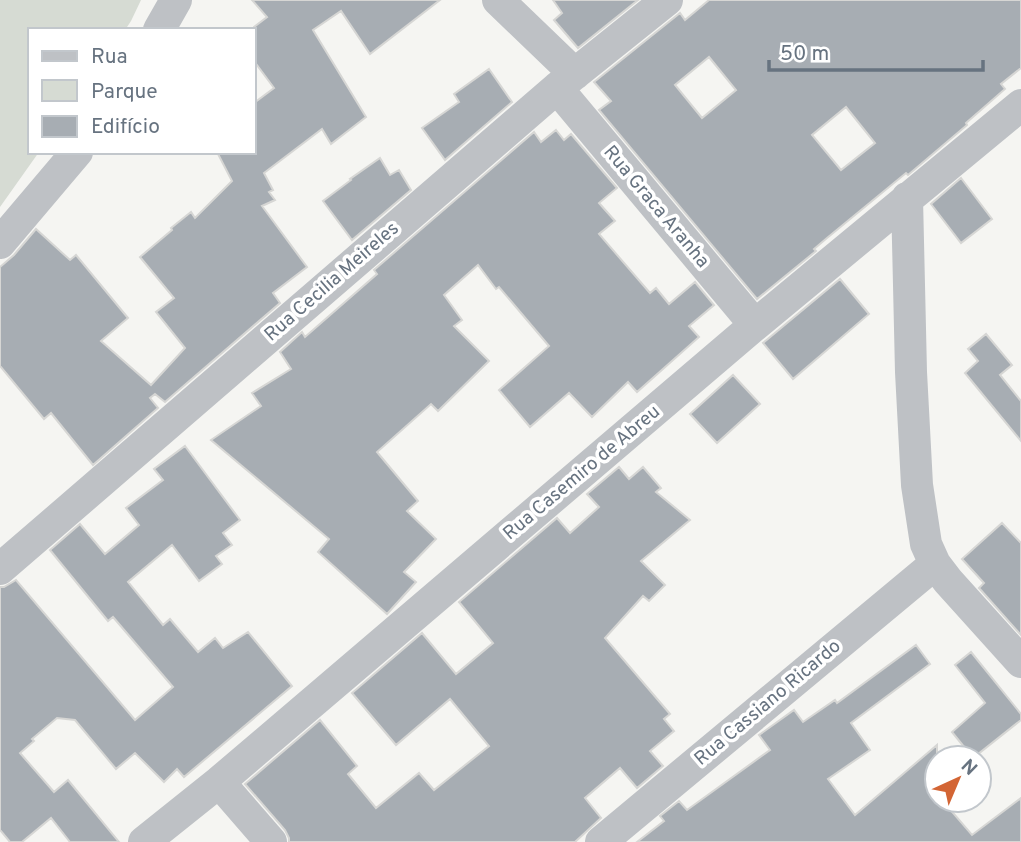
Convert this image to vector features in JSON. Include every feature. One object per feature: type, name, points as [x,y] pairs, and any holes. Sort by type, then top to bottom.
[{"type":"street","points":[[160,28],[176,0]]},
{"type":"street","name":"Rua Graca Aranha","points":[[498,0],[566,81],[755,326]]},
{"type":"street","name":"Rua Cecilia Meireles","points":[[0,569],[566,81],[667,0]]},
{"type":"street","name":"Rua Casemiro de Abreu","points":[[144,842],[219,782],[755,326],[1021,105]]},
{"type":"street","points":[[0,243],[75,154]]},
{"type":"street","points":[[907,198],[911,372],[918,485],[926,544],[935,564],[948,581],[1021,662]]},
{"type":"street","name":"Rua Cassiano Ricardo","points":[[601,842],[935,564]]},
{"type":"street","points":[[219,782],[271,842]]},
{"type":"green space","points":[[0,0],[141,0],[126,28],[28,28],[28,154],[38,154],[0,207]]},
{"type":"building","points":[[252,0],[440,0],[370,54],[341,11],[313,30],[366,117],[331,144],[322,129],[264,173],[273,190],[269,192],[275,200],[262,206],[307,267],[273,293],[280,303],[165,402],[155,394],[150,398],[158,408],[93,465],[51,413],[44,419],[0,366],[0,267],[36,229],[70,260],[76,255],[128,318],[101,341],[151,385],[185,348],[156,312],[174,298],[140,257],[191,212],[195,218],[232,181],[218,154],[256,154],[256,102],[274,88],[256,64],[254,27],[267,17]]},
{"type":"building","points":[[553,0],[638,0],[578,48],[554,20],[562,13]]},
{"type":"building","points":[[709,0],[1021,0],[1021,68],[1001,84],[1005,89],[966,123],[967,125],[827,238],[814,249],[816,251],[757,299],[599,110],[611,101],[594,82],[680,13],[685,20]],"holes":[[[709,57],[736,90],[702,118],[675,85]],[[846,107],[875,143],[841,170],[812,135]]]},
{"type":"building","points":[[489,69],[512,102],[445,160],[422,128],[459,102],[454,94]]},
{"type":"building","points":[[556,130],[564,140],[571,134],[617,188],[599,203],[615,221],[599,234],[650,293],[656,288],[669,304],[695,282],[714,305],[689,326],[699,337],[637,392],[628,382],[592,417],[569,393],[530,427],[499,390],[549,346],[499,287],[496,289],[478,265],[444,295],[462,320],[454,326],[489,361],[438,411],[431,404],[377,452],[418,501],[407,511],[436,539],[404,572],[416,582],[387,614],[318,552],[329,539],[211,440],[261,406],[252,393],[291,369],[280,352],[302,332],[305,337],[377,274],[374,270],[534,132],[541,142]]},
{"type":"building","points":[[380,158],[390,175],[399,170],[411,190],[352,240],[323,201]]},
{"type":"building","points":[[961,178],[992,219],[961,243],[931,204]]},
{"type":"building","points":[[840,279],[869,314],[793,379],[763,343]]},
{"type":"building","points":[[986,334],[1012,365],[1000,375],[1021,401],[1021,441],[965,373],[978,361],[968,349]]},
{"type":"building","points":[[733,375],[760,404],[717,443],[690,414]]},
{"type":"building","points":[[185,446],[240,520],[223,533],[232,545],[216,556],[222,564],[199,581],[172,545],[128,582],[163,625],[170,619],[198,652],[215,638],[223,648],[248,632],[292,686],[184,777],[177,769],[164,782],[135,753],[116,769],[75,720],[57,718],[20,753],[54,792],[68,780],[119,842],[70,842],[51,818],[22,842],[10,842],[0,830],[0,587],[16,580],[135,720],[173,687],[113,617],[108,621],[50,550],[80,524],[105,554],[139,525],[126,508],[163,480],[154,469]]},
{"type":"building","points":[[619,467],[629,479],[643,467],[661,488],[656,492],[690,520],[641,561],[665,585],[649,601],[643,596],[605,638],[670,714],[664,719],[674,731],[650,751],[663,766],[637,788],[620,768],[585,798],[601,818],[575,842],[289,842],[285,830],[245,784],[320,720],[357,766],[348,774],[376,808],[419,773],[434,790],[489,746],[450,699],[396,745],[352,693],[422,633],[456,674],[493,643],[459,602],[557,518],[570,533],[599,507],[587,494]]},
{"type":"building","points":[[1002,523],[1021,543],[1021,635],[979,588],[984,583],[962,559]]},
{"type":"building","points":[[916,645],[930,664],[851,723],[870,750],[828,779],[855,815],[923,757],[923,814],[954,814],[972,835],[1021,798],[1021,842],[637,842],[664,821],[660,816],[679,801],[687,810],[770,750],[759,735],[794,710],[803,722],[835,700],[837,703]]},
{"type":"building","points":[[971,652],[1021,714],[1021,720],[991,744],[962,744],[952,732],[985,703],[955,665]]}]
